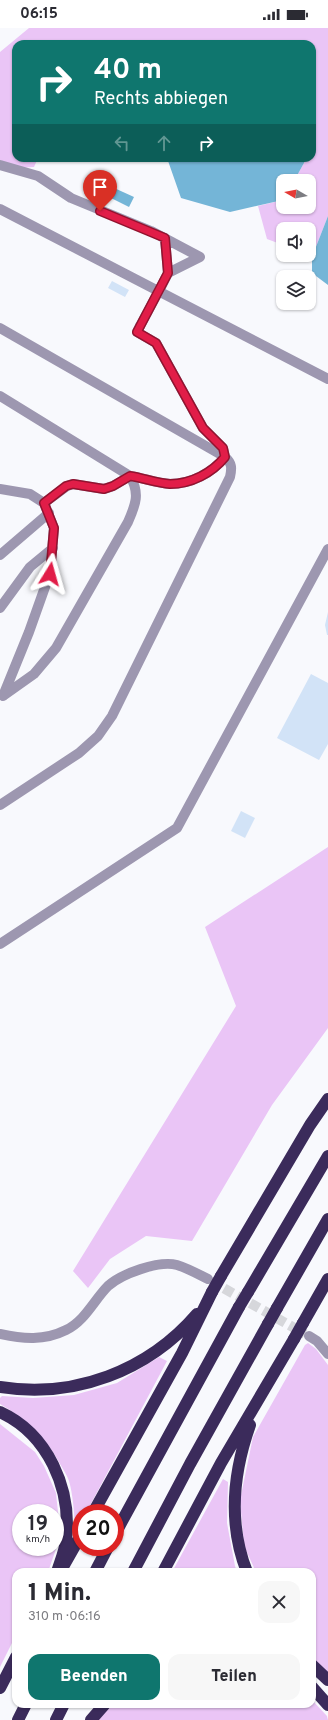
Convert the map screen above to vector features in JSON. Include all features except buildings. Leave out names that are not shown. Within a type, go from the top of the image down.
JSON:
[{"type":"highway","points":[[98,1504],[182,1353],[205,1304],[310,1125],[328,1099]]},
{"type":"highway","points":[[124,1518],[239,1307],[328,1156]]},
{"type":"highway","points":[[135,1568],[190,1464],[328,1219]]},
{"type":"highway","points":[[165,1568],[221,1463],[259,1401],[328,1279]]},
{"type":"highway","points":[[0,1387],[36,1391],[65,1388],[114,1375],[133,1366],[161,1346],[189,1323],[205,1304]]},
{"type":"highway","points":[[246,1568],[239,1550],[237,1534],[235,1514],[236,1482],[243,1447],[259,1401]]},
{"type":"highway","points":[[0,1412],[11,1417],[40,1443],[61,1482],[65,1502],[66,1540],[58,1568]]},
{"type":"highway","points":[[62,1568],[72,1551]]},
{"type":"highway","points":[[97,1568],[103,1556]]},
{"type":"highway","points":[[0,1688],[12,1665]]},
{"type":"highway","points":[[316,1669],[328,1680]]},
{"type":"highway","points":[[316,1692],[328,1705]]},
{"type":"highway","points":[[18,1720],[24,1708]]},
{"type":"highway","points":[[56,1720],[62,1708]]},
{"type":"highway","points":[[90,1720],[94,1708]]},
{"type":"highway","points":[[90,1720],[100,1708]]},
{"type":"street","points":[[0,165],[38,176],[71,198],[165,238],[200,257],[168,273]]},
{"type":"street","points":[[0,209],[328,379]]},
{"type":"street","points":[[165,238],[168,273],[137,332],[156,343],[203,428],[223,448],[225,457]]},
{"type":"street","points":[[0,328],[225,457],[230,462],[232,468],[230,477],[112,716],[98,736],[79,753],[0,805]]},
{"type":"street","points":[[0,396],[130,476],[170,484],[186,482],[208,473],[218,466],[225,457]]},
{"type":"street","points":[[44,503],[66,486],[73,484],[104,489],[113,486],[130,476]]},
{"type":"street","points":[[1,698],[34,674],[56,648],[133,510],[136,498],[136,486],[130,476]]},
{"type":"street","points":[[0,489],[30,494],[44,503],[54,528],[50,574],[29,632],[1,698]]},
{"type":"street","points":[[0,555],[49,513]]},
{"type":"street","points":[[0,608],[30,567],[53,548]]},
{"type":"street","points":[[0,944],[178,828],[328,549]]},
{"type":"street","points":[[0,1334],[23,1339],[46,1338],[67,1330],[84,1316],[109,1286],[128,1273],[151,1266],[176,1265],[208,1279]]},
{"type":"street","points":[[308,1336],[317,1341],[328,1354]]},
{"type":"shaded area","points":[[29,28],[328,28],[328,216],[316,247],[316,222],[276,222],[276,242],[267,239],[258,206],[276,202],[276,214],[316,214],[316,174],[298,174],[304,162],[316,162],[316,40],[14,40]]},
{"type":"shaded area","points":[[12,42],[12,162],[36,162],[34,167],[18,168],[0,160],[0,52]]},
{"type":"shaded area","points":[[328,847],[328,1028],[272,1105],[192,1241],[146,1236],[110,1259],[88,1288],[73,1271],[236,1006],[205,927]]},
{"type":"shaded area","points":[[308,1343],[316,1349],[328,1365],[328,1673],[316,1661],[316,1568],[254,1568],[244,1546],[240,1500],[253,1437],[305,1345]]},
{"type":"shaded area","points":[[159,1357],[167,1361],[91,1504],[73,1504],[69,1481],[64,1470],[48,1446],[27,1423],[0,1404],[0,1398],[2,1396],[33,1398],[74,1395],[117,1383]]},
{"type":"shaded area","points":[[0,1424],[35,1452],[44,1466],[56,1493],[57,1504],[12,1504],[12,1556],[54,1556],[49,1568],[12,1568],[12,1643],[0,1667]]},
{"type":"shaded area","points":[[223,1479],[228,1482],[227,1523],[236,1568],[174,1568]]},
{"type":"shaded area","points":[[316,1704],[327,1716],[328,1720],[99,1720],[100,1716],[110,1708],[316,1708]]},
{"type":"water","points":[[168,162],[304,162],[298,174],[276,174],[276,202],[230,212],[181,198]]},
{"type":"water","points":[[101,182],[134,197],[129,207],[97,191]]},
{"type":"water","points":[[328,216],[328,285],[316,276],[316,270],[312,270],[312,262],[316,262],[316,247]]},
{"type":"tunnel","points":[[211,1281],[305,1334]]},
{"type":"route","points":[[50,574],[54,528],[44,503],[60,489],[73,484],[104,489],[113,486],[130,476],[170,484],[186,482],[208,473],[218,466],[225,457],[223,448],[203,428],[156,343],[137,332],[168,273],[165,238],[100,211]]}]
